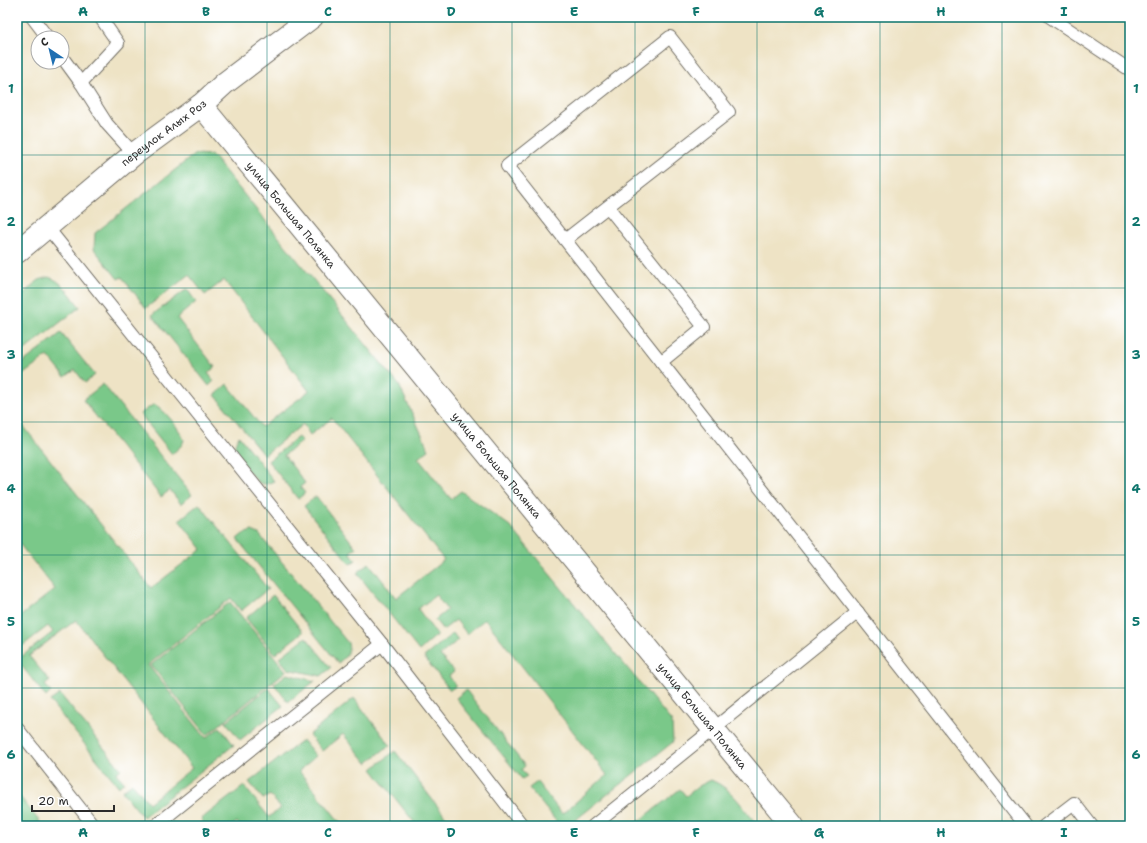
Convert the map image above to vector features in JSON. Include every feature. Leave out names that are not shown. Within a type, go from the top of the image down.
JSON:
[{"type":"street","name":"переулок Алых Роз","points":[[17,252],[134,154],[201,105],[226,83],[312,17]]},
{"type":"street","name":"улица Большая Полянка","points":[[201,105],[793,826]]},
{"type":"lane","points":[[32,17],[42,30]]},
{"type":"lane","points":[[81,83],[118,43],[100,17]]},
{"type":"lane","points":[[1050,17],[1130,70]]},
{"type":"lane","points":[[565,240],[729,112],[670,37],[506,166],[1026,826]]},
{"type":"lane","points":[[70,68],[107,124],[134,154]]},
{"type":"lane","points":[[608,207],[704,327],[661,362]]},
{"type":"lane","points":[[46,227],[382,644],[524,826]]},
{"type":"lane","points":[[593,826],[858,612]]},
{"type":"lane","points":[[155,826],[382,644]]},
{"type":"lane","points":[[17,728],[94,826]]},
{"type":"lane","points":[[1044,826],[1074,803],[1092,826]]},
{"type":"green space","points":[[195,154],[212,155],[399,385],[429,450],[418,458],[451,499],[461,491],[510,526],[672,722],[673,742],[568,826],[560,826],[529,788],[537,782],[562,814],[607,775],[485,619],[467,634],[456,620],[443,630],[435,620],[447,610],[436,595],[418,609],[437,635],[419,651],[357,573],[369,563],[396,598],[444,560],[332,418],[310,435],[303,424],[264,455],[215,395],[227,384],[262,427],[309,391],[224,280],[205,295],[189,275],[146,308],[122,277],[118,279],[94,249],[95,233]]},
{"type":"green space","points":[[48,277],[58,281],[70,293],[80,307],[17,356],[17,299],[39,280]]},
{"type":"green space","points":[[187,289],[196,302],[177,318],[215,367],[208,373],[214,381],[209,386],[152,315]]},
{"type":"green space","points":[[61,333],[95,375],[85,383],[75,370],[65,377],[48,356],[17,379],[17,367]]},
{"type":"green space","points":[[103,384],[192,495],[181,504],[170,490],[161,497],[83,400]]},
{"type":"green space","points":[[154,404],[171,420],[179,430],[184,440],[182,445],[172,454],[140,414]]},
{"type":"green space","points":[[17,418],[151,588],[202,549],[179,520],[199,504],[268,589],[241,611],[231,598],[148,665],[206,738],[220,727],[234,745],[143,817],[122,791],[132,783],[149,803],[192,768],[76,620],[29,656],[50,681],[45,685],[51,692],[46,697],[17,660],[53,632],[48,626],[17,650],[17,619],[55,589],[17,541]]},
{"type":"green space","points":[[239,436],[274,481],[266,484],[259,483],[243,466],[236,454],[235,448]]},
{"type":"green space","points":[[298,437],[302,441],[284,455],[305,483],[300,487],[305,493],[298,499],[268,461]]},
{"type":"green space","points":[[316,496],[356,548],[350,552],[356,560],[350,564],[304,506]]},
{"type":"green space","points":[[252,531],[259,534],[348,643],[348,652],[338,663],[237,539],[243,534]]},
{"type":"green space","points":[[273,595],[303,632],[275,654],[246,618]]},
{"type":"green space","points":[[230,602],[286,671],[207,735],[151,665]]},
{"type":"green space","points":[[453,633],[458,640],[440,655],[454,672],[449,676],[456,686],[450,690],[424,657]]},
{"type":"green space","points":[[306,637],[331,668],[321,676],[288,669],[279,658]]},
{"type":"green space","points":[[287,674],[315,681],[288,702],[274,684]]},
{"type":"green space","points":[[268,688],[283,706],[240,740],[226,722]]},
{"type":"green space","points":[[466,690],[525,766],[521,770],[527,776],[522,779],[456,698]]},
{"type":"green space","points":[[60,694],[121,769],[116,773],[124,782],[119,787],[50,701]]},
{"type":"green space","points":[[354,698],[390,745],[367,763],[343,734],[322,751],[309,735]]},
{"type":"green space","points":[[303,740],[316,756],[299,771],[343,826],[240,826],[237,822],[232,826],[206,826],[201,819],[244,786],[269,817],[281,808],[270,795],[263,799],[249,782]]},
{"type":"green space","points":[[395,751],[452,825],[451,826],[417,826],[372,769]]},
{"type":"green space","points":[[711,780],[725,788],[743,806],[758,826],[633,826],[680,789],[686,796],[699,786]]},
{"type":"green space","points":[[17,793],[40,822],[35,826],[17,826]]}]
